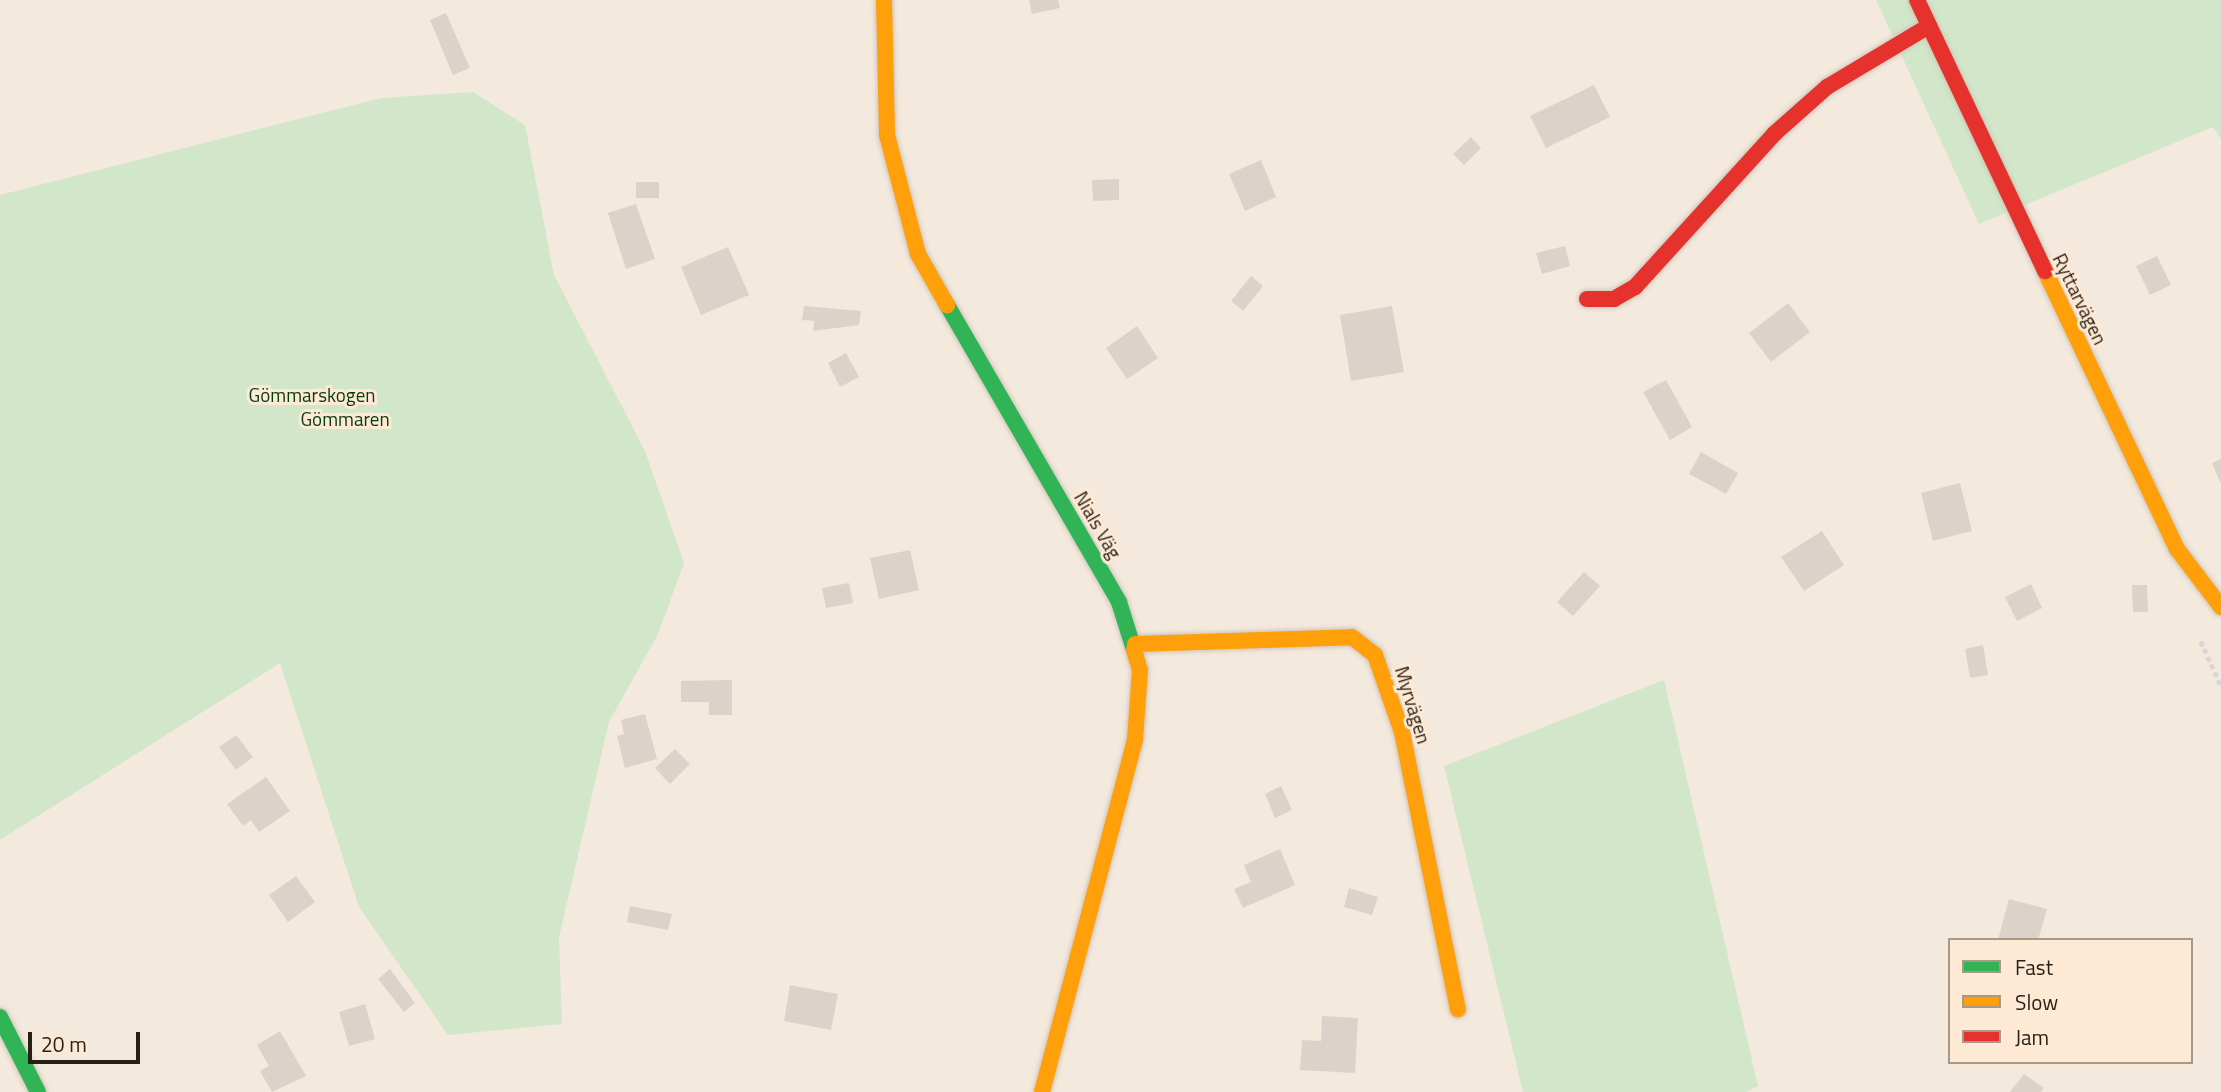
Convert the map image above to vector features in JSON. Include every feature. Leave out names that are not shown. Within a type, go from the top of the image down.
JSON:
[{"type":"street","name":"Nials Väg","points":[[884,0],[887,135],[918,254],[1119,601],[1135,644],[1135,740],[1042,1092]]},
{"type":"street","name":"Ryttarvägen","points":[[1917,0],[2177,549],[2221,607]]},
{"type":"street","points":[[1587,299],[1614,299],[1635,287],[1774,134],[1828,87],[1928,26]]},
{"type":"street","name":"Myrvägen","points":[[1135,644],[1352,637],[1375,655],[1402,732],[1458,1009]]},
{"type":"street","points":[[0,1017],[38,1092]]},
{"type":"green space","points":[[1876,0],[2221,0],[2221,139],[2213,127],[1979,224]]},
{"type":"green space","name":"Gömmarskogen","points":[[473,92],[525,125],[554,275],[645,451],[684,563],[658,634],[609,722],[559,937],[562,1024],[448,1035],[359,907],[280,663],[0,840],[0,195],[381,98]]},
{"type":"green space","points":[[1664,680],[1758,1086],[1745,1092],[1523,1092],[1444,766]]},
{"type":"building","points":[[1029,0],[1058,0],[1060,8],[1032,14]]},
{"type":"building","points":[[446,13],[470,68],[453,75],[430,20]]},
{"type":"building","points":[[1594,85],[1610,117],[1546,148],[1530,116]]},
{"type":"building","points":[[1471,137],[1481,148],[1464,165],[1453,154]]},
{"type":"building","points":[[1261,160],[1276,197],[1245,211],[1229,174]]},
{"type":"building","points":[[1119,179],[1119,200],[1093,201],[1092,180]]},
{"type":"building","points":[[636,182],[659,182],[659,198],[636,198]]},
{"type":"building","points":[[636,204],[655,259],[626,269],[608,213]]},
{"type":"building","points":[[1565,246],[1570,266],[1542,274],[1536,253]]},
{"type":"building","points":[[728,247],[749,295],[701,315],[681,267]]},
{"type":"building","points":[[2157,256],[2171,285],[2150,295],[2136,266]]},
{"type":"building","points":[[1251,276],[1263,286],[1243,311],[1231,301]]},
{"type":"building","points":[[1788,303],[1810,332],[1771,362],[1749,333]]},
{"type":"building","points":[[804,306],[861,311],[859,325],[813,331],[814,321],[802,320]]},
{"type":"building","points":[[1392,306],[1404,372],[1351,381],[1340,315]]},
{"type":"building","points":[[1137,326],[1158,358],[1127,379],[1106,348]]},
{"type":"building","points":[[846,353],[859,377],[840,387],[828,363]]},
{"type":"building","points":[[1666,380],[1692,427],[1670,440],[1643,392]]},
{"type":"building","points":[[1701,452],[1738,473],[1726,494],[1689,474]]},
{"type":"building","points":[[2221,459],[2221,484],[2212,463]]},
{"type":"building","points":[[1960,483],[1972,531],[1933,541],[1921,493]]},
{"type":"building","points":[[1822,531],[1844,565],[1804,591],[1781,557]]},
{"type":"building","points":[[910,550],[919,590],[879,599],[870,558]]},
{"type":"building","points":[[1584,572],[1600,586],[1573,616],[1557,602]]},
{"type":"building","points":[[849,583],[853,603],[826,608],[822,588]]},
{"type":"building","points":[[2031,584],[2042,608],[2017,621],[2005,597]]},
{"type":"building","points":[[2132,585],[2147,585],[2148,612],[2133,612]]},
{"type":"building","points":[[1983,645],[1988,675],[1970,678],[1965,649]]},
{"type":"building","points":[[732,680],[732,715],[709,715],[709,702],[681,702],[681,681]]},
{"type":"building","points":[[645,714],[657,759],[625,768],[617,736],[624,734],[621,720]]},
{"type":"building","points":[[236,735],[253,757],[236,770],[219,747]]},
{"type":"building","points":[[675,749],[690,764],[670,784],[655,768]]},
{"type":"building","points":[[266,777],[290,811],[259,832],[251,820],[243,826],[227,804]]},
{"type":"building","points":[[1281,786],[1292,810],[1275,818],[1265,794]]},
{"type":"building","points":[[1280,849],[1295,885],[1243,908],[1234,889],[1251,882],[1244,865]]},
{"type":"building","points":[[296,876],[315,902],[288,922],[269,895]]},
{"type":"building","points":[[1349,888],[1378,897],[1372,915],[1344,907]]},
{"type":"building","points":[[2009,899],[2047,909],[2039,938],[1999,938]]},
{"type":"building","points":[[630,906],[672,914],[668,930],[627,922]]},
{"type":"building","points":[[390,969],[415,1003],[404,1012],[378,979]]},
{"type":"building","points":[[790,985],[838,994],[831,1030],[784,1021]]},
{"type":"building","points":[[365,1004],[375,1039],[349,1046],[339,1012]]},
{"type":"building","points":[[1322,1016],[1358,1018],[1355,1073],[1300,1070],[1302,1040],[1321,1041]]},
{"type":"building","points":[[280,1031],[306,1076],[272,1092],[260,1071],[269,1066],[257,1045]]},
{"type":"building","points":[[2024,1074],[2044,1088],[2041,1092],[2010,1092]]},
{"type":"traffic: fast","points":[[947,305],[1119,602],[1134,650]]},
{"type":"traffic: fast","points":[[0,1017],[38,1092]]},
{"type":"traffic: slow","points":[[884,0],[887,135],[918,254],[947,305]]},
{"type":"traffic: slow","points":[[2045,271],[2177,549],[2221,607]]},
{"type":"traffic: slow","points":[[1135,644],[1352,637],[1375,655],[1402,732],[1458,1009]]},
{"type":"traffic: slow","points":[[1042,1092],[1135,740],[1140,670],[1134,650]]},
{"type":"traffic: jam","points":[[1917,0],[2045,271]]},
{"type":"traffic: jam","points":[[1587,299],[1614,299],[1635,287],[1774,134],[1827,87],[1929,26]]},
{"type":"park label","name":"Gömmaren","points":[[345,419]]}]
